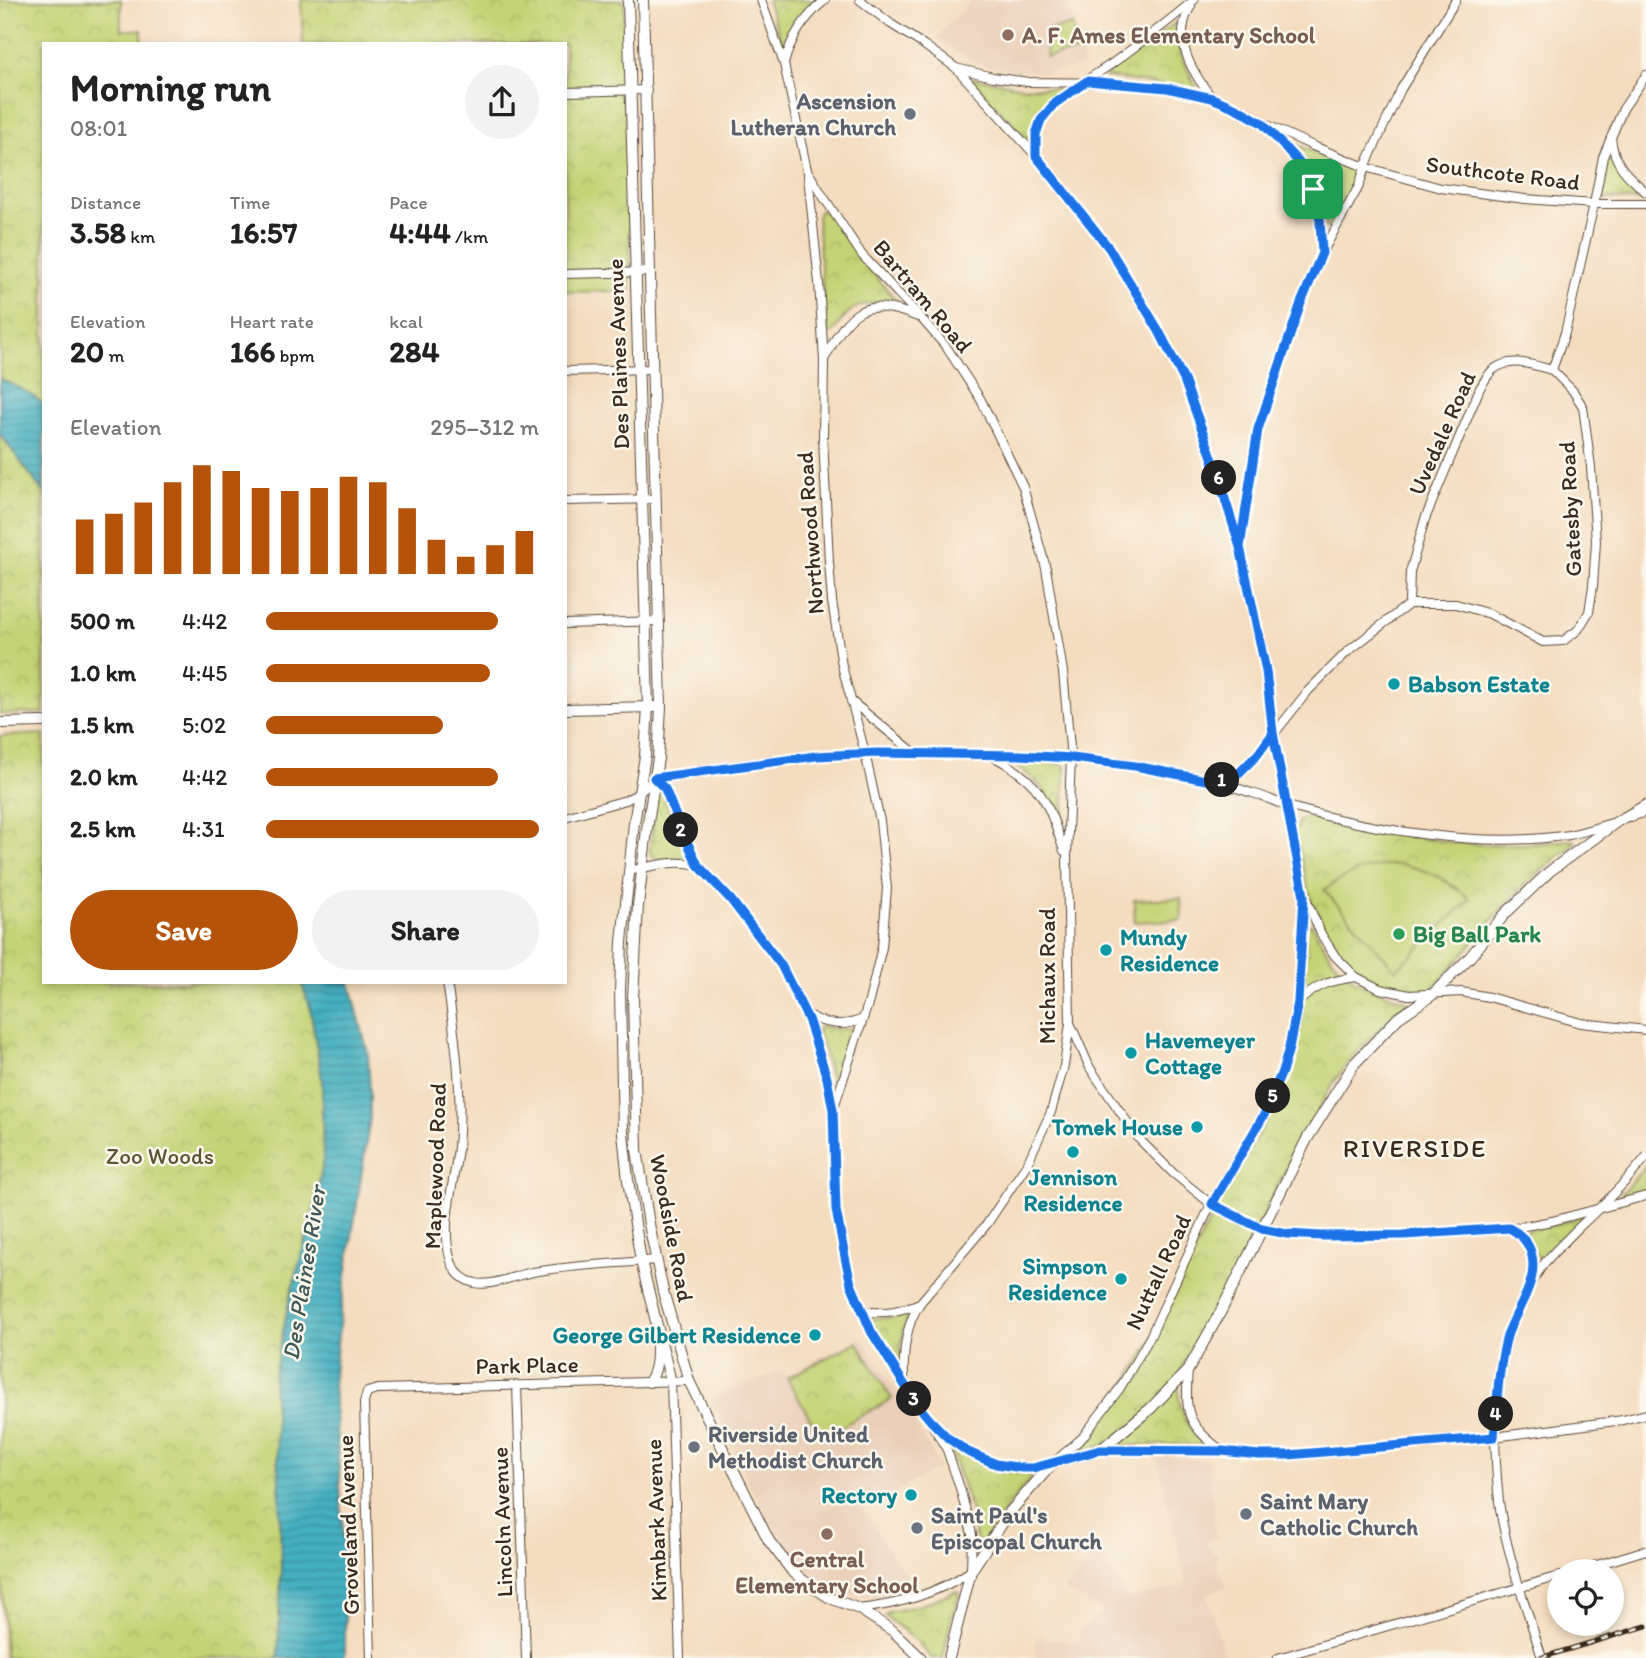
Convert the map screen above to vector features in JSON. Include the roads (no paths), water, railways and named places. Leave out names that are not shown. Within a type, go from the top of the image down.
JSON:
[{"type":"street","name":"Des Plaines Avenue","points":[[628,0],[648,707]]},
{"type":"street","name":"Des Plaines Avenue","points":[[643,0],[661,707]]},
{"type":"street","name":"Bartram Road","points":[[761,0],[784,64],[807,170],[862,255],[947,348],[981,400],[1023,487],[1055,610],[1072,758]]},
{"type":"street","points":[[784,64],[794,35],[804,20],[825,0]]},
{"type":"street","points":[[860,0],[956,68],[1036,156],[1109,248],[1159,331],[1184,380],[1240,547],[1266,671],[1273,733],[1287,806]]},
{"type":"street","points":[[1036,156],[1036,134],[1044,115],[1054,104],[1160,28],[1194,0]]},
{"type":"street","points":[[1194,0],[1186,16],[1185,50],[1196,77],[1212,98]]},
{"type":"street","points":[[1240,547],[1258,429],[1301,303],[1322,253],[1359,186],[1401,89],[1456,0]]},
{"type":"street","name":"Southcote Road","points":[[956,68],[1028,82],[1087,81],[1167,88],[1212,98],[1262,123],[1365,167],[1441,188],[1525,199],[1594,204],[1646,204]]},
{"type":"street","points":[[1552,370],[1564,333],[1603,157],[1623,109],[1646,75]]},
{"type":"street","points":[[567,92],[647,90]]},
{"type":"street","points":[[1262,123],[1305,169],[1320,220],[1322,253]]},
{"type":"street","points":[[1611,137],[1617,161],[1646,192]]},
{"type":"street","name":"Northwood Road","points":[[807,170],[824,361],[823,424],[832,601],[842,666],[880,821],[887,888],[882,947],[869,1001],[833,1110]]},
{"type":"street","points":[[567,274],[650,272]]},
{"type":"street","name":"Northwood Road","points":[[824,361],[845,323],[860,311],[887,307],[921,318]]},
{"type":"street","name":"Uvedale Road","points":[[1409,604],[1410,572],[1425,519],[1480,388],[1492,371],[1505,363],[1520,362],[1552,370]]},
{"type":"street","points":[[567,371],[652,369]]},
{"type":"street","name":"Gatesby Road","points":[[1409,604],[1456,604],[1490,614],[1543,642],[1563,641],[1578,630],[1589,612],[1593,586],[1596,542],[1591,467],[1583,407],[1573,391],[1552,370]]},
{"type":"street","points":[[567,501],[656,499]]},
{"type":"street","points":[[1216,782],[1239,773],[1258,754],[1308,691],[1347,652],[1409,604]]},
{"type":"street","points":[[567,624],[659,621]]},
{"type":"street","points":[[851,701],[916,754]]},
{"type":"street","name":"Woodside Road","points":[[648,707],[645,756],[622,933],[620,991],[623,1133],[641,1261],[671,1382]]},
{"type":"street","points":[[567,709],[661,707]]},
{"type":"street","name":"Woodside Road","points":[[661,707],[658,758],[638,905],[634,965],[634,1063],[637,1150],[641,1179],[655,1260],[683,1364],[769,1541],[792,1571],[830,1598],[859,1609],[893,1631],[922,1658]]},
{"type":"street","points":[[0,723],[42,722]]},
{"type":"street","points":[[567,816],[626,800],[639,793],[654,778],[816,756],[865,753],[1072,758],[1135,766],[1216,782],[1287,806],[1380,826],[1476,839],[1537,838],[1572,834],[1646,812]]},
{"type":"street","name":"Michaux Road","points":[[990,755],[1019,773],[1040,792],[1048,806],[1066,857]]},
{"type":"street","name":"Michaux Road","points":[[904,1382],[903,1363],[914,1313],[987,1224],[1027,1164],[1051,1112],[1064,1066],[1070,1023],[1066,857],[1072,758]]},
{"type":"street","points":[[654,778],[665,789],[698,865],[731,900],[781,965],[807,1014],[827,1078],[833,1110],[836,1210],[851,1284],[871,1331],[947,1450],[972,1534],[971,1571],[949,1658]]},
{"type":"street","points":[[1100,1450],[1150,1409],[1188,1370],[1220,1313],[1307,1139],[1354,1064],[1398,1018],[1432,995],[1470,957],[1504,915],[1550,870],[1618,821],[1646,805]]},
{"type":"street","name":"Nuttall Road","points":[[1287,806],[1304,896],[1321,934],[1335,956],[1356,977],[1392,992],[1409,995],[1461,992],[1489,997],[1581,1023],[1646,1030]]},
{"type":"street","points":[[629,871],[676,862],[698,865]]},
{"type":"street","name":"Nuttall Road","points":[[1053,1463],[1082,1438],[1120,1388],[1150,1338],[1212,1204],[1274,1094],[1289,1048],[1298,1002],[1304,896]]},
{"type":"street","points":[[1298,1002],[1312,990],[1331,981],[1356,977]]},
{"type":"street","name":"Maplewood Road","points":[[447,984],[455,1038],[458,1092],[457,1149],[448,1199],[447,1237],[453,1267],[458,1275],[473,1283],[482,1284],[533,1272],[655,1260]]},
{"type":"street","points":[[807,1014],[818,1021],[832,1024],[863,1019]]},
{"type":"street","points":[[1070,1023],[1090,1068],[1139,1139],[1173,1173],[1212,1204],[1262,1229],[1321,1236],[1404,1235],[1509,1228],[1532,1226],[1646,1196]]},
{"type":"street","points":[[1542,1658],[1500,1508],[1494,1437],[1503,1354],[1515,1315],[1533,1280],[1553,1252],[1629,1179],[1646,1157]]},
{"type":"street","points":[[1509,1228],[1520,1234],[1532,1253],[1533,1280]]},
{"type":"street","points":[[861,1311],[888,1313],[920,1303]]},
{"type":"street","points":[[649,1382],[657,1363],[657,1326]]},
{"type":"street","points":[[1188,1370],[1186,1398],[1191,1420],[1203,1436],[1222,1451]]},
{"type":"street","name":"Park Place","points":[[367,1392],[374,1389],[689,1381]]},
{"type":"street","name":"Kimbark Avenue","points":[[671,1382],[680,1658]]},
{"type":"street","name":"Lincoln Avenue","points":[[517,1385],[526,1658]]},
{"type":"street","name":"Groveland Avenue","points":[[367,1392],[364,1403],[371,1658]]},
{"type":"street","points":[[930,1420],[958,1445],[989,1462],[1022,1468],[1100,1450],[1222,1451],[1289,1455],[1494,1437],[1623,1420],[1646,1414]]},
{"type":"street","points":[[859,1609],[922,1596],[948,1586],[971,1571],[1009,1513],[1053,1463]]},
{"type":"street","points":[[1617,1559],[1646,1550]]},
{"type":"street","points":[[1279,1658],[1547,1580]]},
{"type":"water","points":[[0,379],[29,393],[42,403],[42,490],[0,434]]},
{"type":"water","name":"Des Plaines River","points":[[302,984],[350,984],[368,1054],[370,1091],[370,1118],[340,1315],[333,1384],[345,1560],[345,1658],[278,1658],[280,1496],[273,1381],[289,1301],[323,1163],[322,1079],[310,1007]]},
{"type":"railway","points":[[1540,1658],[1646,1626]]},
{"type":"place","name":"A. F. Ames Elementary School","points":[[1008,35]]},
{"type":"place","name":"Ascension Lutheran Church","points":[[910,114]]},
{"type":"place","name":"Babson Estate","points":[[1394,684]]},
{"type":"place","name":"Big Ball Park","points":[[1399,934]]},
{"type":"place","name":"Mundy Residence","points":[[1106,950]]},
{"type":"place","name":"Havemeyer Cottage","points":[[1131,1053]]},
{"type":"place","name":"Tomek House","points":[[1197,1127]]},
{"type":"place","name":"Jennison Residence","points":[[1073,1152]]},
{"type":"place","name":"Simpson Residence","points":[[1121,1279]]},
{"type":"place","name":"George Gilbert Residence","points":[[815,1335]]},
{"type":"place","name":"Riverside United Methodist Church","points":[[694,1447]]},
{"type":"place","name":"Rectory","points":[[911,1495]]},
{"type":"place","name":"Saint Mary Catholic Church","points":[[1246,1514]]},
{"type":"place","name":"Saint Paul's Episcopal Church","points":[[917,1528]]},
{"type":"place","name":"Central Elementary School","points":[[827,1534]]},
{"type":"district","name":"RIVERSIDE","points":[[1415,1148]]},
{"type":"park label","name":"Zoo Woods","points":[[160,1156]]}]
